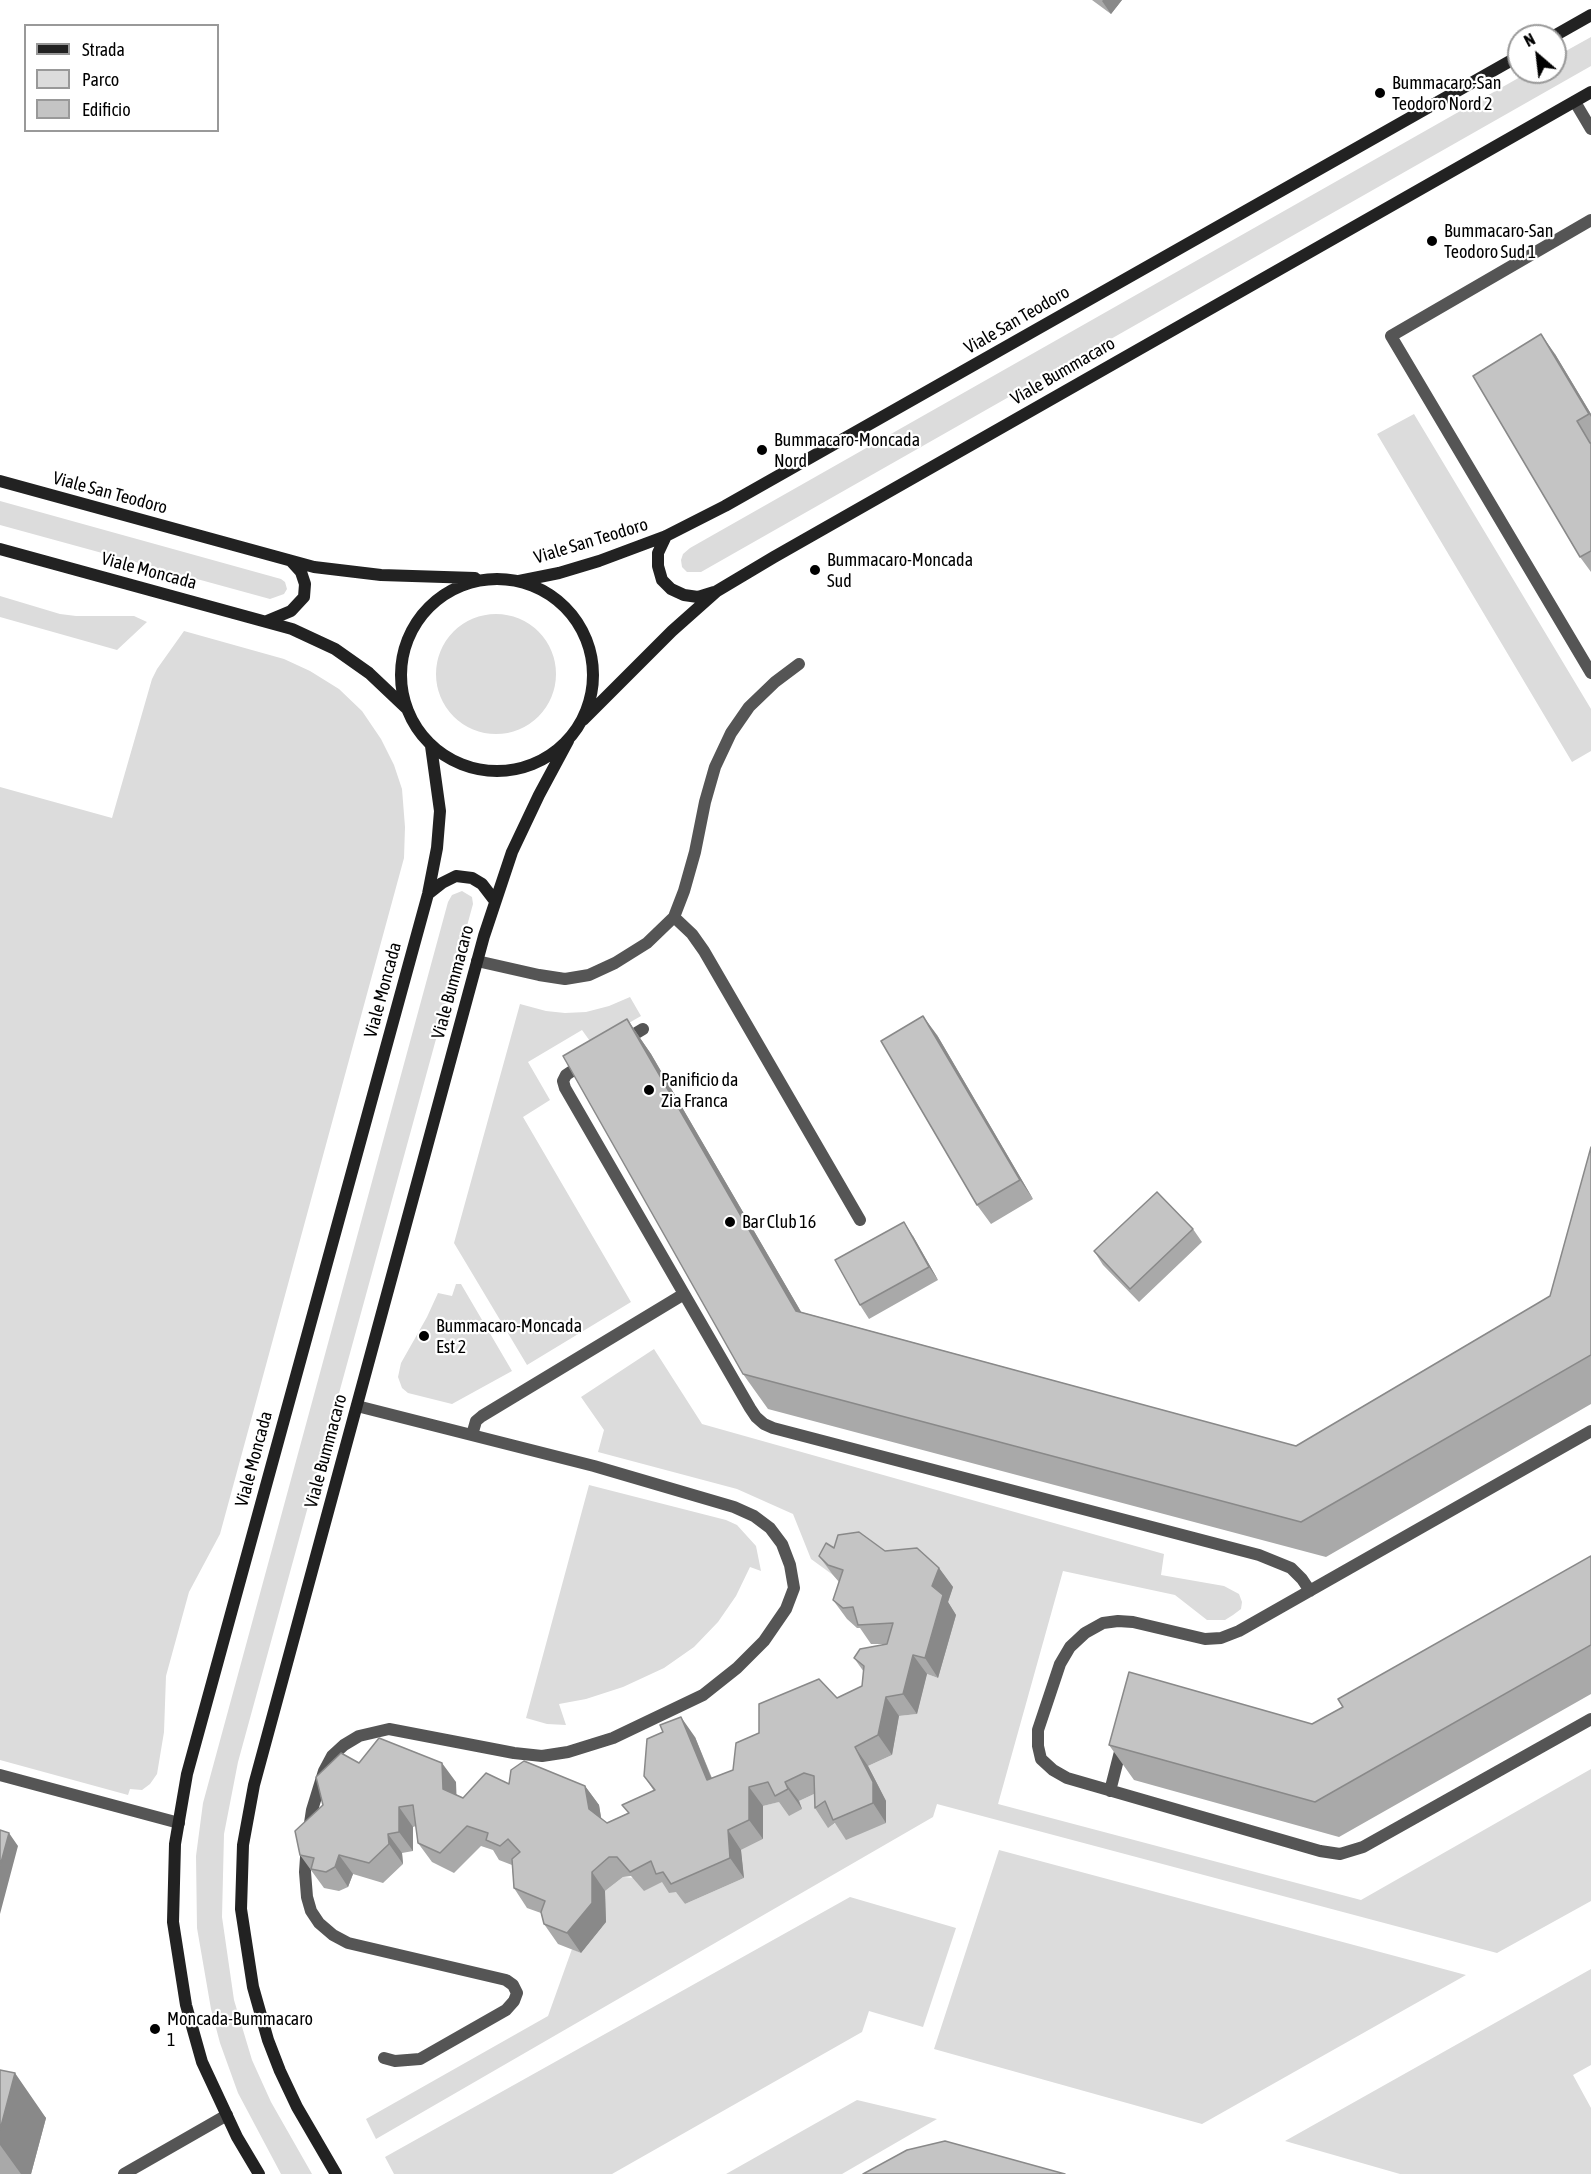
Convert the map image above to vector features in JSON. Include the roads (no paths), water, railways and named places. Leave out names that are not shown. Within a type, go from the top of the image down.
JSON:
[{"type":"main road","points":[[1567,29],[1591,15]]},
{"type":"main road","name":"Viale San Teodoro","points":[[519,581],[559,573],[599,561],[666,536],[725,506],[1507,63]]},
{"type":"main road","name":"Viale Bummacaro","points":[[583,720],[657,646],[717,591],[794,545],[1591,93]]},
{"type":"main road","name":"Viale San Teodoro","points":[[0,481],[314,567],[381,574],[494,579]]},
{"type":"main road","points":[[666,536],[658,553],[658,566],[662,580],[670,589],[684,595],[698,597],[717,591]]},
{"type":"main road","name":"Viale Moncada","points":[[0,549],[267,621],[292,630],[335,649],[369,673],[406,708]]},
{"type":"main road","points":[[267,621],[291,611],[304,597],[301,572],[291,561]]},
{"type":"main road","points":[[494,579],[519,581],[543,590],[563,604],[580,624],[590,647],[594,672],[591,697],[583,720],[568,741],[548,757],[525,768],[501,772],[475,769],[452,760],[431,746],[416,729],[406,708],[401,683],[402,657],[415,625],[425,611],[445,594],[468,583],[494,579]]},
{"type":"main road","name":"Viale Bummacaro","points":[[336,2174],[297,2107],[280,2071],[268,2040],[253,1987],[241,1909],[243,1845],[254,1785],[477,961],[512,852],[568,741]]},
{"type":"main road","name":"Viale Moncada","points":[[259,2174],[202,2062],[186,2005],[173,1922],[175,1844],[190,1762],[428,894],[437,848],[440,811],[431,746]]},
{"type":"main road","points":[[428,894],[456,876],[472,878],[482,884],[495,901]]},
{"type":"lane","points":[[1575,102],[1591,129]]},
{"type":"lane","points":[[1591,220],[1391,336],[1591,673]]},
{"type":"lane","points":[[477,961],[565,979],[589,975],[615,963],[646,944],[674,917],[695,852],[712,776],[731,733],[748,707],[799,664]]},
{"type":"lane","points":[[674,917],[692,934],[704,951],[860,1220]]},
{"type":"lane","points":[[612,1047],[643,1029]]},
{"type":"lane","points":[[592,1058],[566,1075],[563,1081],[565,1088],[756,1417],[772,1428],[1259,1555],[1291,1568],[1310,1591]]},
{"type":"lane","points":[[472,1436],[476,1421],[482,1416],[684,1294]]},
{"type":"lane","points":[[357,1406],[594,1466],[734,1507],[754,1516],[770,1528],[782,1544],[790,1565],[794,1588],[786,1609],[764,1641],[737,1668],[703,1695],[614,1738],[568,1752],[542,1756],[514,1753],[389,1729],[359,1736],[332,1756],[324,1771],[312,1810],[307,1844],[305,1872],[307,1897],[311,1911],[319,1923],[333,1935],[348,1943],[506,1980],[513,1985],[517,1993],[514,2001],[506,2010],[420,2059],[395,2061],[384,2058]]},
{"type":"lane","points":[[1591,1431],[1239,1631],[1221,1638],[1205,1640],[1133,1622],[1118,1621],[1103,1623],[1085,1633],[1070,1647],[1060,1664],[1038,1730],[1038,1746],[1041,1759],[1053,1770],[1067,1778],[1320,1851],[1340,1854],[1364,1847],[1591,1719]]},
{"type":"lane","points":[[1110,1791],[1125,1735]]},
{"type":"lane","points":[[0,1775],[179,1823]]},
{"type":"lane","points":[[124,2174],[227,2115]]},
{"type":"place","name":"Bummacaro-San Teodoro Nord 2","points":[[1380,93]]},
{"type":"place","name":"Bummacaro-San Teodoro Sud 1","points":[[1432,241]]},
{"type":"place","name":"Bummacaro-Moncada Nord","points":[[762,450]]},
{"type":"place","name":"Bummacaro-Moncada Sud","points":[[815,570]]},
{"type":"place","name":"Panificio da Zia Franca","points":[[649,1090]]},
{"type":"place","name":"Bar Club 16","points":[[730,1222]]},
{"type":"place","name":"Bummacaro-Moncada Est 2","points":[[424,1336]]},
{"type":"place","name":"Moncada-Bummacaro 1","points":[[155,2029]]}]
